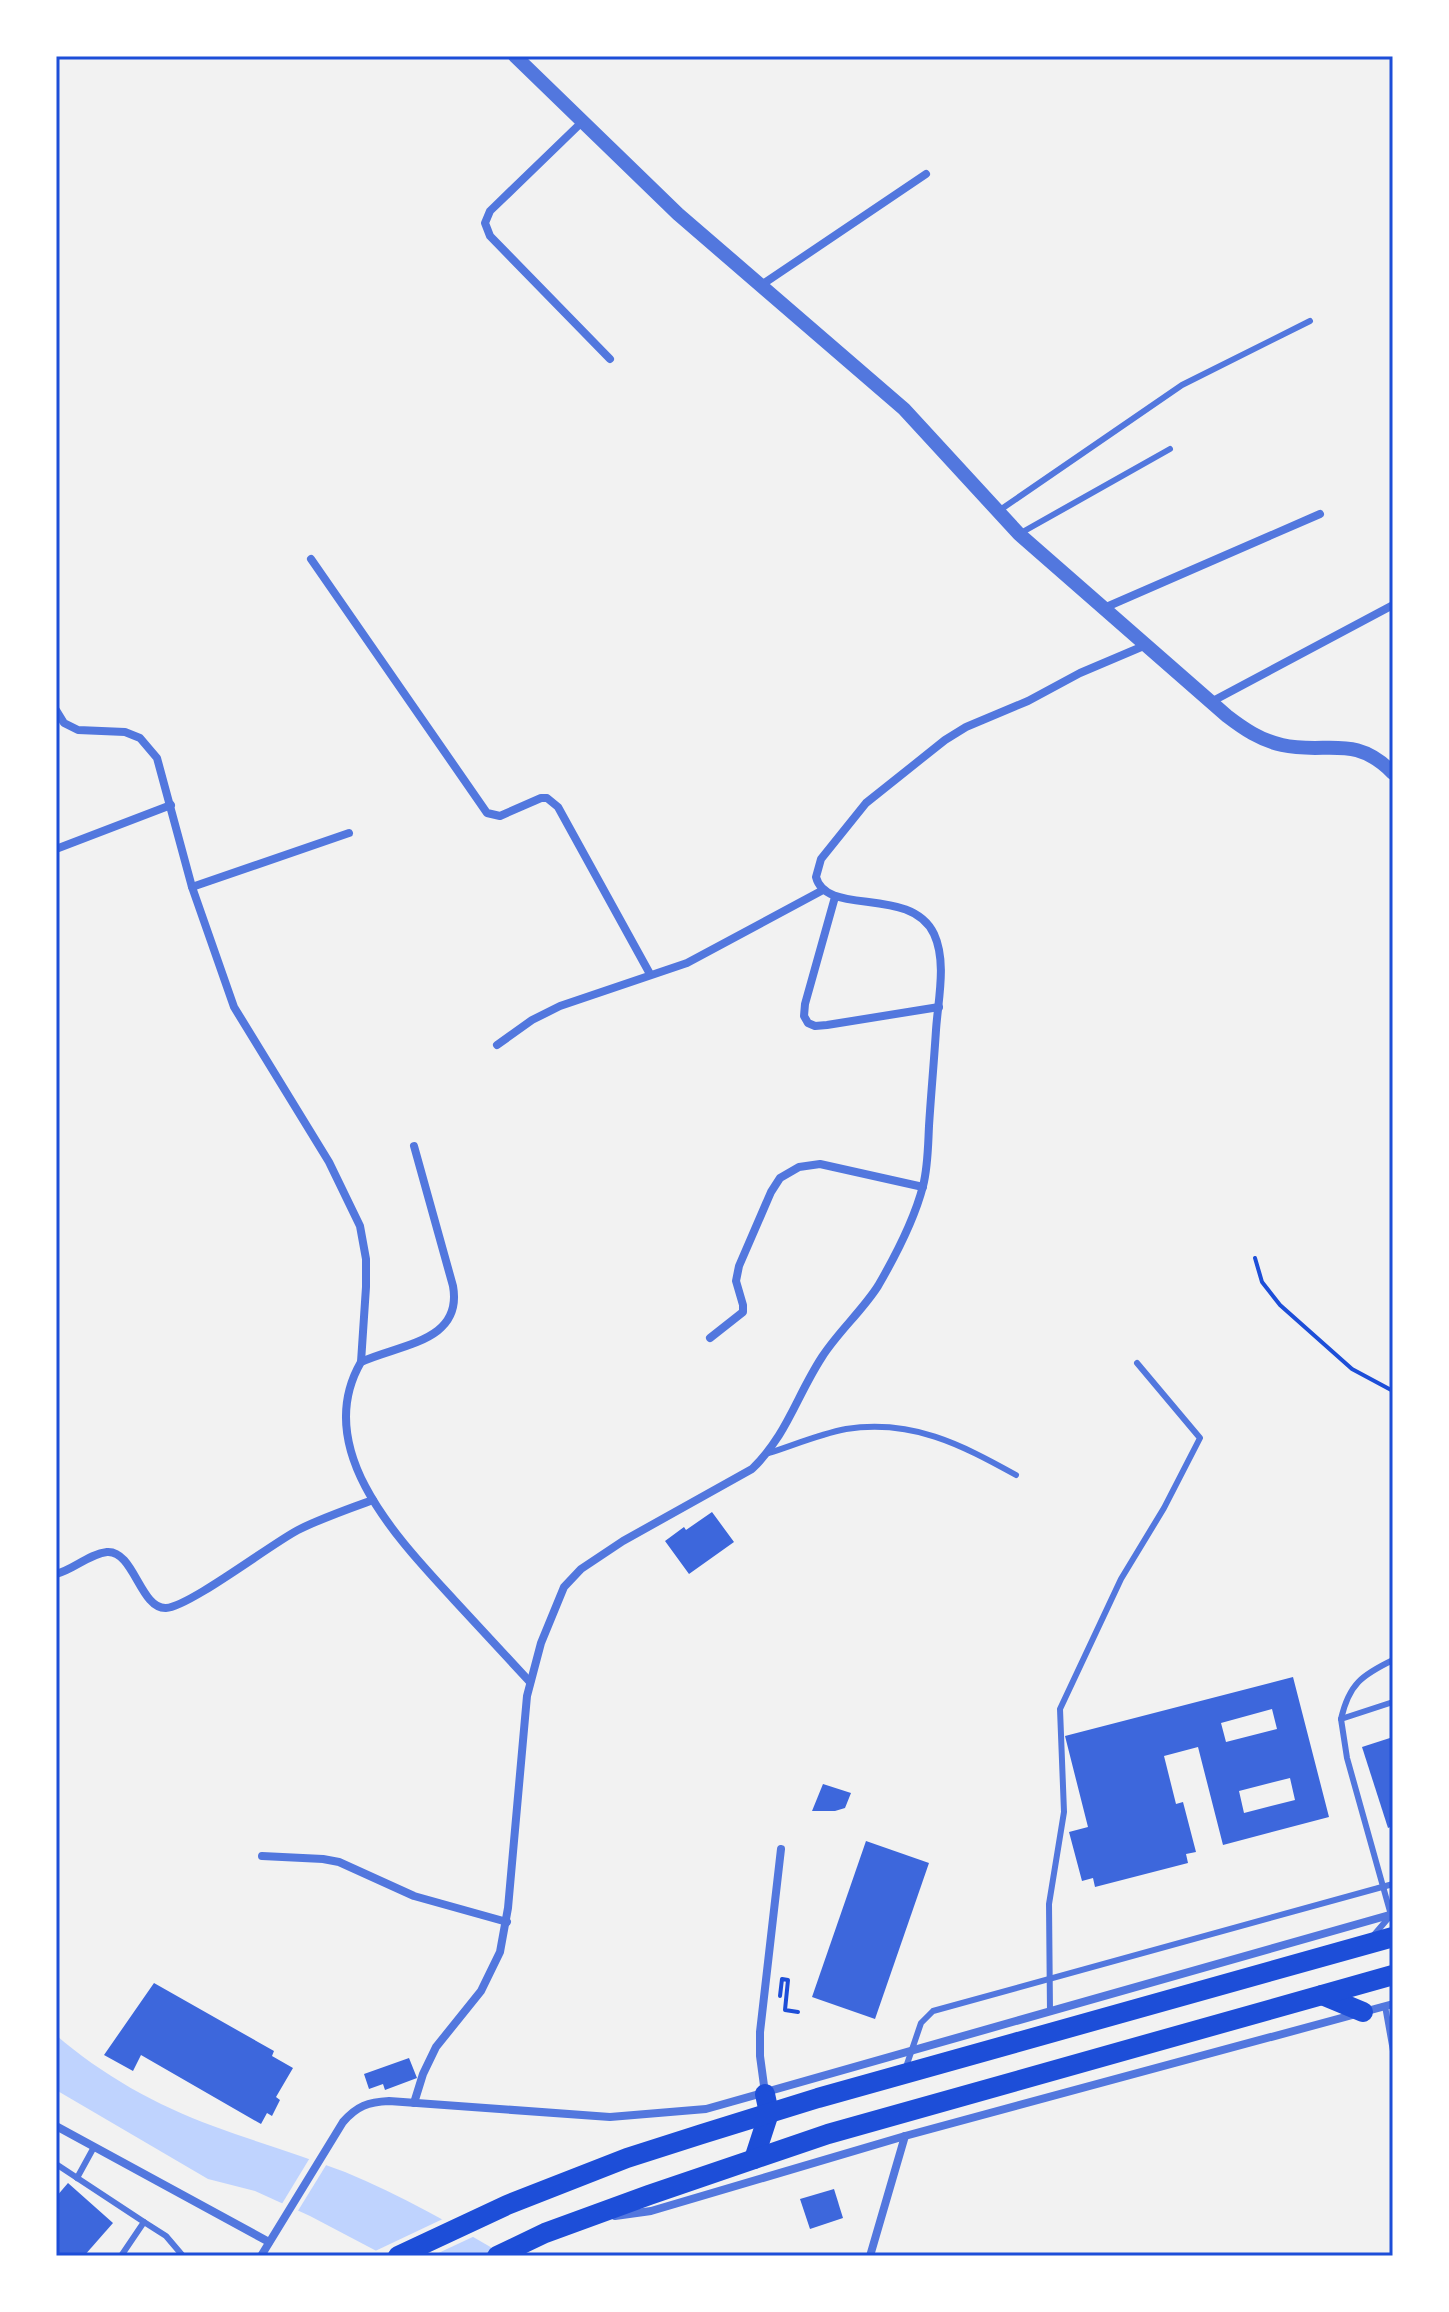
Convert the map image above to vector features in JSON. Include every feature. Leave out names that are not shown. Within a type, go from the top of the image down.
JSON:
[{"type":"main road","points":[[398,2256],[507,2205],[767,2104],[903,2074],[1393,1937]]},
{"type":"main road","points":[[497,2256],[545,2233],[828,2134],[1393,1975]]},
{"type":"main road","points":[[1322,1995],[1363,2012]]},
{"type":"main road","points":[[754,2159],[767,2104]]},
{"type":"street","points":[[515,56],[678,214],[904,409],[1019,534],[1211,702],[1253,736],[1284,746],[1350,748],[1370,755],[1393,773]]},
{"type":"street","points":[[582,122],[490,211],[485,223],[490,236],[610,359]]},
{"type":"street","points":[[760,286],[926,174]]},
{"type":"street","points":[[1104,608],[1320,514]]},
{"type":"street","points":[[311,559],[487,813],[500,816],[541,798],[554,802],[650,974]]},
{"type":"street","points":[[1211,702],[1393,605]]},
{"type":"street","points":[[414,2103],[436,2047],[491,1975],[500,1952],[507,1922],[530,1682],[549,1621],[571,1578],[623,1541],[752,1469],[769,1453],[822,1357],[876,1289],[895,1255],[923,1187],[939,1007],[939,952],[935,936],[929,926],[907,908],[835,897],[823,890],[816,877],[821,859],[866,803],[896,776],[966,727],[1146,645]]},
{"type":"street","points":[[56,710],[64,723],[78,730],[125,732],[140,738],[157,758],[192,887],[234,1007],[329,1162],[360,1226],[366,1259],[366,1287],[361,1362],[350,1388],[346,1419],[349,1448],[373,1500],[399,1540],[530,1682]]},
{"type":"street","points":[[56,849],[171,805]]},
{"type":"street","points":[[192,887],[349,833]]},
{"type":"street","points":[[497,1045],[532,1020],[560,1006],[687,963],[823,890]]},
{"type":"street","points":[[835,897],[805,1004],[804,1016],[808,1023],[827,1025],[939,1007]]},
{"type":"street","points":[[361,1362],[435,1334],[448,1323],[454,1312],[456,1301],[453,1286],[414,1146]]},
{"type":"street","points":[[710,1338],[743,1312],[736,1281],[739,1266],[780,1178],[799,1167],[820,1164],[923,1187]]},
{"type":"street","points":[[56,1574],[101,1554],[113,1553],[123,1560],[151,1601],[162,1608],[169,1608],[189,1600],[298,1530],[373,1500]]},
{"type":"street","points":[[767,2104],[760,2056],[781,1849]]},
{"type":"street","points":[[262,1856],[339,1862],[414,1896],[507,1922]]},
{"type":"street","points":[[261,2256],[343,2122],[361,2105],[374,2102],[414,2103],[610,2117],[767,2104],[912,2051],[1392,1915]]},
{"type":"street","points":[[582,2220],[651,2211],[905,2136],[1389,2005]]},
{"type":"street","points":[[56,2126],[269,2242]]},
{"type":"street","points":[[870,2256],[905,2136]]},
{"type":"lane","points":[[997,512],[1182,385],[1310,321]]},
{"type":"lane","points":[[1019,534],[1170,449]]},
{"type":"lane","points":[[1050,2012],[1049,1904],[1064,1812],[1060,1709],[1121,1579],[1164,1508],[1200,1438],[1137,1363]]},
{"type":"lane","points":[[769,1453],[843,1430],[875,1426],[906,1429],[963,1446],[1016,1475]]},
{"type":"lane","points":[[1365,1944],[1392,1915],[1347,1758],[1341,1719],[1349,1694],[1357,1682],[1393,1660]]},
{"type":"lane","points":[[1341,1719],[1393,1702]]},
{"type":"lane","points":[[903,2074],[921,2023],[929,2013],[1393,1884]]},
{"type":"lane","points":[[1389,2005],[1393,2051]]},
{"type":"lane","points":[[77,2178],[94,2147]]},
{"type":"lane","points":[[56,2164],[166,2236],[183,2256]]},
{"type":"lane","points":[[121,2256],[144,2222]]},
{"type":"path","points":[[1255,1258],[1262,1282],[1280,1305],[1352,1369],[1393,1391]]},
{"type":"path","points":[[764,2009],[778,2010],[782,1979],[788,1980],[785,2010],[798,2012]]},
{"type":"water","points":[[56,2035],[111,2076],[150,2099],[213,2126],[366,2181],[506,2256],[386,2256],[255,2191],[208,2179],[56,2090]]},
{"type":"pier","points":[[311,2156],[328,2162],[296,2214],[280,2207]]},
{"type":"pier","points":[[447,2217],[477,2235],[432,2256],[377,2256],[371,2253]]},
{"type":"building","points":[[712,1512],[734,1542],[689,1574],[665,1541]]},
{"type":"building","points":[[1293,1677],[1329,1817],[1223,1845],[1198,1747],[1164,1756],[1176,1804],[1183,1802],[1196,1852],[1186,1854],[1188,1863],[1095,1887],[1093,1878],[1082,1881],[1069,1832],[1088,1827],[1065,1736]],"holes":[[[1272,1709],[1277,1729],[1226,1742],[1221,1723]],[[1290,1778],[1295,1800],[1244,1813],[1239,1791]]]},
{"type":"building","points":[[1393,1737],[1393,1826],[1388,1828],[1362,1747]]},
{"type":"building","points":[[823,1784],[851,1793],[845,1808],[812,1811]]},
{"type":"building","points":[[866,1841],[929,1863],[875,2019],[812,1997]]},
{"type":"building","points":[[154,1983],[274,2051],[272,2056],[293,2068],[276,2097],[280,2100],[272,2116],[267,2113],[261,2124],[141,2055],[133,2071],[104,2055]]},
{"type":"building","points":[[409,2058],[417,2078],[385,2090],[383,2084],[369,2089],[364,2074]]},
{"type":"building","points":[[68,2183],[113,2223],[84,2256],[56,2256],[56,2197]]},
{"type":"building","points":[[834,2189],[843,2218],[810,2229],[800,2199]]}]
